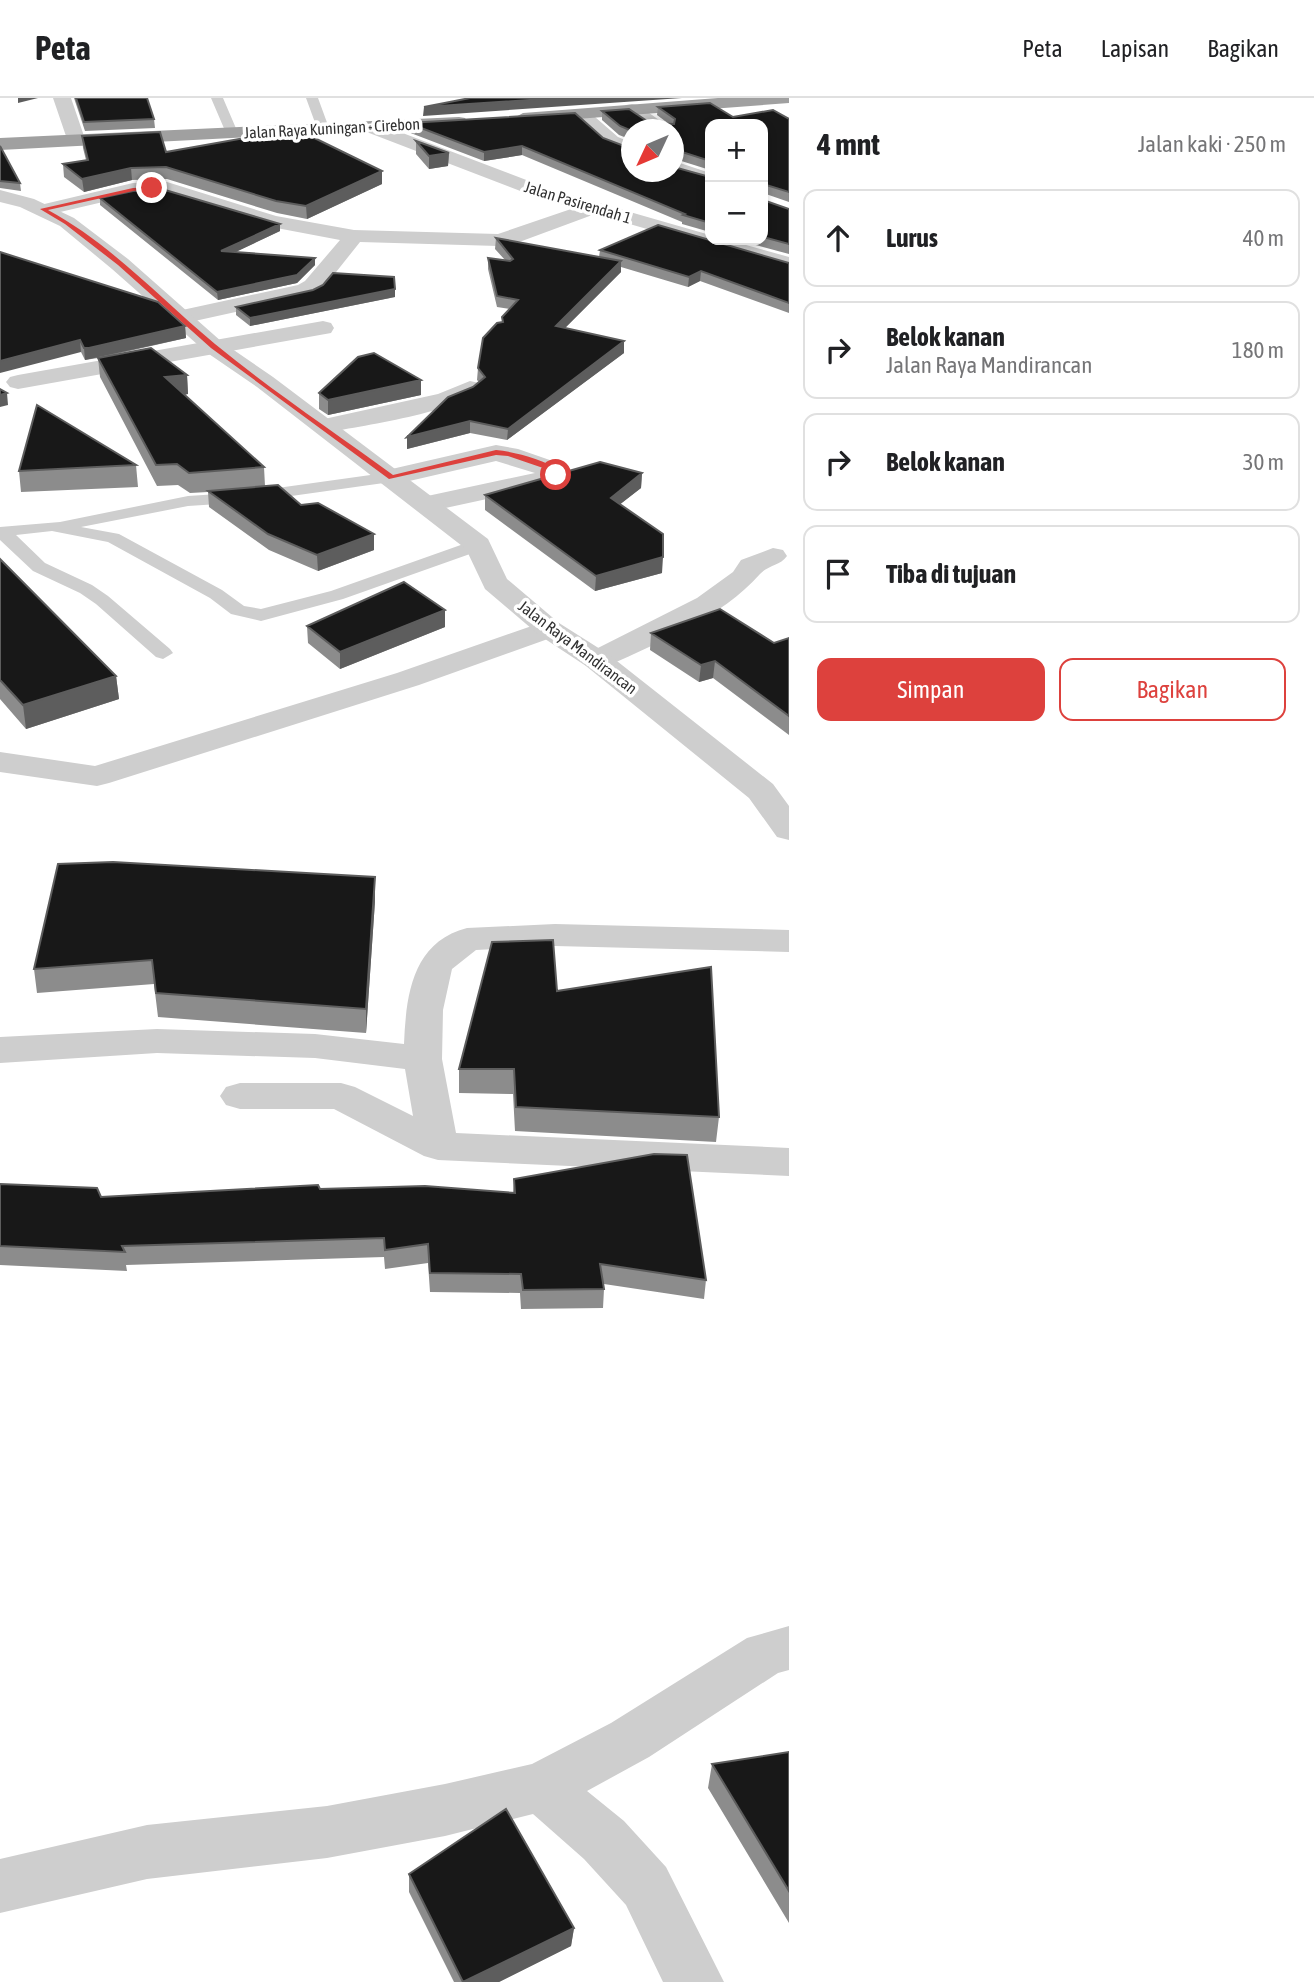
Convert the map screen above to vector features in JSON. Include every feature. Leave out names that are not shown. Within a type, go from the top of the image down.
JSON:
[{"type":"highway","points":[[504,119],[713,101],[789,99]]},
{"type":"highway","name":"Jalan Raya Kuningan - Cirebon","points":[[0,144],[479,121]]},
{"type":"street","points":[[62,98],[76,139]]},
{"type":"street","points":[[632,109],[647,119]]},
{"type":"street","points":[[581,114],[611,141],[621,145]]},
{"type":"street","name":"Jalan Pasirendah 1","points":[[372,127],[438,150],[501,178],[593,208],[789,264]]},
{"type":"street","points":[[611,141],[621,141]]},
{"type":"street","points":[[684,170],[705,177]]},
{"type":"street","points":[[43,209],[133,189],[167,188],[273,222],[354,236],[498,240],[515,237],[593,208]]},
{"type":"street","name":"Jalan Raya Mandirancan","points":[[0,196],[43,209],[80,234],[120,264],[214,347],[324,426],[478,545],[495,583],[549,629],[597,660],[761,791],[789,830]]},
{"type":"street","points":[[181,317],[305,290],[313,286],[354,236]]},
{"type":"street","points":[[18,382],[323,328]]},
{"type":"street","points":[[324,426],[446,400],[470,388]]},
{"type":"street","points":[[392,477],[496,453],[509,454],[558,472],[551,477],[427,505]]},
{"type":"street","points":[[597,660],[727,594],[750,574],[751,566],[773,556]]},
{"type":"street","points":[[0,762],[97,776],[408,680],[549,629]]},
{"type":"street","points":[[438,1146],[423,1059],[424,1010],[435,965],[467,939],[555,934],[789,941]]},
{"type":"street","points":[[0,1050],[157,1041],[315,1046],[423,1059]]},
{"type":"street","points":[[240,1096],[341,1096],[438,1146],[789,1162]]},
{"type":"street","points":[[0,1886],[147,1852],[327,1832],[445,1810],[542,1787],[630,1740],[765,1654],[789,1648]]},
{"type":"street","points":[[542,1787],[604,1840],[646,1886],[694,1982]]},
{"type":"lane","points":[[217,98],[232,133]]},
{"type":"lane","points":[[312,98],[323,128]]},
{"type":"lane","points":[[1,532],[51,526],[188,501],[249,497],[392,477]]},
{"type":"lane","points":[[51,526],[113,538],[216,594],[238,610],[261,615],[337,595],[478,545]]},
{"type":"lane","points":[[1,532],[39,567],[86,589],[102,600],[163,653]]},
{"type":"building","points":[[76,98],[147,98],[154,119],[84,122]]},
{"type":"building","points":[[470,98],[559,98],[424,107]]},
{"type":"building","points":[[710,103],[733,117],[773,110],[789,119],[789,192],[768,186],[768,119],[705,119],[705,159],[684,153],[684,119],[675,119],[658,107]]},
{"type":"building","points":[[629,109],[644,119],[621,119],[621,126],[602,111]]},
{"type":"building","points":[[575,113],[603,138],[621,145],[621,182],[684,182],[684,170],[705,176],[705,222],[683,215],[685,214],[522,146],[484,152],[408,123]]},
{"type":"building","points":[[296,129],[382,171],[306,206],[276,201],[166,167],[131,168],[82,179],[63,164],[88,160],[82,136],[160,132],[166,152]]},
{"type":"building","points":[[416,141],[449,153],[429,156]]},
{"type":"building","points":[[0,146],[20,183],[0,181]]},
{"type":"building","points":[[165,190],[280,224],[221,251],[315,258],[297,275],[217,292],[100,198],[133,191]]},
{"type":"building","points":[[768,202],[789,209],[789,244],[768,238]]},
{"type":"building","points":[[658,225],[705,239],[705,245],[727,245],[789,263],[789,303],[701,271],[689,277],[600,250]]},
{"type":"building","points":[[496,238],[621,261],[556,326],[624,341],[508,429],[470,421],[407,437],[448,397],[473,387],[485,377],[478,368],[483,338],[497,323],[503,322],[502,317],[518,300],[497,296],[488,258],[510,261],[513,259]]},
{"type":"building","points":[[0,252],[158,302],[185,326],[89,348],[84,348],[80,340],[0,361]]},
{"type":"building","points":[[333,273],[394,277],[395,289],[250,318],[236,307],[313,290],[323,285]]},
{"type":"building","points":[[151,348],[187,375],[165,377],[264,467],[189,473],[177,464],[156,465],[98,358]]},
{"type":"building","points":[[374,353],[421,380],[328,400],[319,393],[358,357]]},
{"type":"building","points":[[37,405],[136,465],[19,471]]},
{"type":"building","points":[[600,462],[642,473],[611,498],[663,534],[663,557],[596,576],[485,495]]},
{"type":"building","points":[[278,485],[301,505],[318,503],[374,534],[317,555],[268,534],[208,491]]},
{"type":"building","points":[[0,559],[116,676],[23,705],[0,680]]},
{"type":"building","points":[[404,582],[445,610],[340,652],[307,626]]},
{"type":"building","points":[[720,609],[774,643],[789,638],[789,716],[715,661],[701,665],[651,633]]},
{"type":"building","points":[[113,862],[375,877],[366,1009],[156,993],[152,960],[34,969],[58,864]]},
{"type":"building","points":[[553,940],[557,991],[711,967],[719,1117],[516,1107],[514,1069],[459,1069],[492,942]]},
{"type":"building","points":[[654,1154],[687,1155],[706,1280],[600,1264],[604,1289],[523,1290],[521,1274],[430,1273],[428,1244],[385,1250],[384,1238],[122,1246],[125,1252],[0,1246],[0,1184],[97,1188],[101,1197],[318,1185],[320,1189],[425,1186],[515,1193],[514,1179]]},
{"type":"building","points":[[789,1752],[789,1891],[712,1764]]},
{"type":"building","points":[[506,1809],[574,1928],[463,1982],[409,1874]]},
{"type":"route","points":[[152,188],[133,189],[43,209],[67,222],[90,243],[120,264],[214,347],[392,477],[496,453],[509,454],[551,468],[558,472],[556,475]]}]
